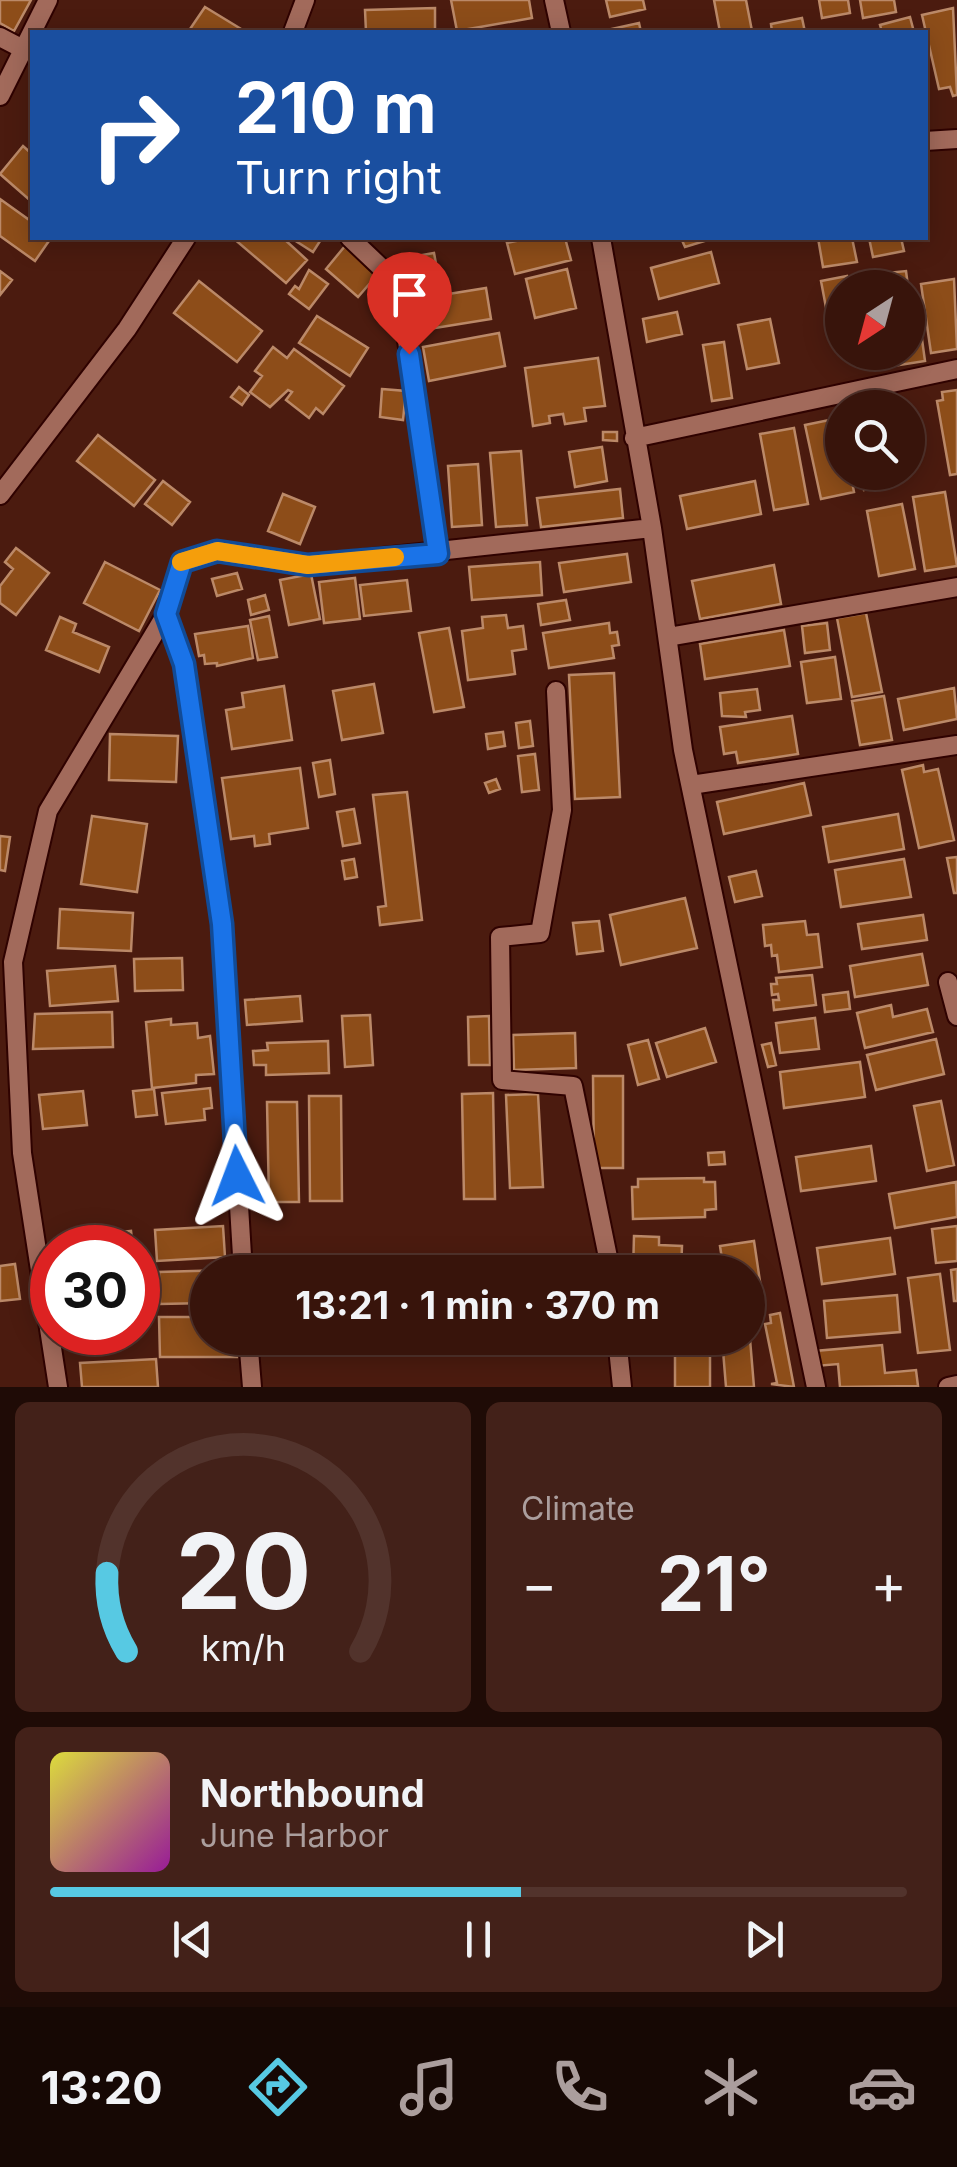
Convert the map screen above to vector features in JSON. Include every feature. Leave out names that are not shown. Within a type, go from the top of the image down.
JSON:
[{"type":"street","points":[[32,30],[48,0]]},
{"type":"street","points":[[294,30],[305,0]]},
{"type":"street","points":[[554,0],[561,30]]},
{"type":"street","points":[[0,96],[30,35]]},
{"type":"street","points":[[0,36],[23,48]]},
{"type":"street","points":[[928,141],[957,138]]},
{"type":"street","points":[[0,495],[127,329],[185,240]]},
{"type":"street","points":[[352,240],[390,276],[404,320],[438,554]]},
{"type":"street","points":[[601,240],[652,528],[690,785],[816,1387]]},
{"type":"street","points":[[634,438],[957,368]]},
{"type":"street","points":[[58,1387],[22,1153],[13,962],[48,812],[166,614],[182,562],[217,551],[308,565],[652,528]]},
{"type":"street","points":[[668,637],[957,588]]},
{"type":"street","points":[[166,614],[184,664],[222,924],[242,1255]]},
{"type":"street","points":[[556,690],[562,810],[540,933],[500,937],[502,1080],[573,1086],[608,1255]]},
{"type":"street","points":[[690,785],[957,745]]},
{"type":"street","points":[[948,982],[957,1016]]},
{"type":"street","points":[[249,1355],[252,1387]]},
{"type":"street","points":[[619,1355],[622,1387]]},
{"type":"street","points":[[948,1387],[957,1385]]},
{"type":"building","points":[[0,0],[31,0],[14,31],[0,23]]},
{"type":"building","points":[[451,0],[529,0],[532,18],[457,30]]},
{"type":"building","points":[[606,0],[643,0],[645,9],[610,17]]},
{"type":"building","points":[[714,0],[746,0],[752,30],[720,30]]},
{"type":"building","points":[[819,0],[848,0],[850,13],[822,18]]},
{"type":"building","points":[[860,0],[894,0],[896,12],[863,18]]},
{"type":"building","points":[[205,7],[243,30],[189,30]]},
{"type":"building","points":[[435,8],[435,30],[366,30],[365,10]]},
{"type":"building","points":[[953,8],[957,95],[953,96],[950,87],[939,89],[922,15]]},
{"type":"building","points":[[910,17],[913,30],[881,30],[880,25]]},
{"type":"building","points":[[802,18],[805,30],[772,30],[771,24]]},
{"type":"building","points":[[639,23],[641,30],[607,30]]},
{"type":"building","points":[[23,146],[30,152],[30,200],[0,174]]},
{"type":"building","points":[[0,199],[30,221],[30,240],[50,240],[35,261],[0,236]]},
{"type":"building","points":[[235,240],[285,240],[307,260],[286,283]]},
{"type":"building","points":[[294,240],[321,240],[313,252]]},
{"type":"building","points":[[566,240],[571,260],[515,274],[507,243]]},
{"type":"building","points":[[682,240],[708,240],[685,247]]},
{"type":"building","points":[[818,240],[852,240],[857,262],[823,267]]},
{"type":"building","points":[[869,240],[901,240],[904,251],[873,257]]},
{"type":"building","points":[[345,246],[378,274],[358,297],[326,269]]},
{"type":"building","points":[[711,252],[719,283],[659,299],[651,268]]},
{"type":"building","points":[[434,253],[440,285],[410,290],[405,258]]},
{"type":"building","points":[[567,269],[576,308],[535,318],[526,279]]},
{"type":"building","points":[[309,270],[328,284],[309,309],[289,294],[295,286],[299,289]]},
{"type":"building","points":[[0,271],[12,280],[0,295]]},
{"type":"building","points":[[954,279],[957,349],[931,353],[925,283]]},
{"type":"building","points":[[199,281],[262,331],[237,362],[174,313]]},
{"type":"building","points":[[486,288],[491,319],[416,331],[411,300]]},
{"type":"building","points":[[677,312],[682,334],[647,342],[643,319]]},
{"type":"building","points":[[317,316],[368,348],[350,376],[299,343]]},
{"type":"building","points":[[770,319],[779,363],[747,369],[738,325]]},
{"type":"building","points":[[499,333],[505,366],[429,381],[423,347]]},
{"type":"building","points":[[724,342],[732,398],[712,401],[703,345]]},
{"type":"building","points":[[273,347],[287,358],[294,349],[344,386],[323,414],[316,408],[309,418],[286,400],[292,392],[288,390],[270,407],[250,392],[262,376],[255,371]]},
{"type":"building","points":[[598,358],[605,406],[584,408],[586,421],[565,424],[563,414],[549,416],[550,423],[533,426],[525,368]]},
{"type":"building","points":[[239,387],[249,395],[242,405],[231,397]]},
{"type":"building","points":[[382,389],[406,391],[403,420],[380,417]]},
{"type":"building","points":[[957,390],[957,474],[950,475],[937,401],[943,400],[942,392]]},
{"type":"building","points":[[825,421],[825,490],[854,492],[821,499],[805,425]]},
{"type":"building","points":[[794,428],[808,504],[774,510],[760,434]]},
{"type":"building","points":[[603,432],[617,432],[617,441],[603,440]]},
{"type":"building","points":[[98,435],[155,480],[134,506],[77,461]]},
{"type":"building","points":[[602,447],[607,481],[575,487],[569,452]]},
{"type":"building","points":[[521,451],[527,525],[496,527],[490,453]]},
{"type":"building","points":[[478,464],[482,525],[452,527],[448,466]]},
{"type":"building","points":[[163,481],[190,502],[172,525],[145,504]]},
{"type":"building","points":[[755,481],[761,514],[687,529],[680,496]]},
{"type":"building","points":[[620,489],[623,518],[541,527],[537,498]]},
{"type":"building","points":[[945,492],[957,566],[925,571],[913,497]]},
{"type":"building","points":[[283,494],[315,507],[300,544],[268,531]]},
{"type":"building","points":[[902,504],[915,569],[879,576],[867,511]]},
{"type":"building","points":[[16,548],[49,573],[16,615],[0,603],[0,586],[13,569],[5,562]]},
{"type":"building","points":[[627,554],[631,582],[564,592],[559,563]]},
{"type":"building","points":[[105,562],[160,590],[139,631],[84,603]]},
{"type":"building","points":[[540,562],[542,595],[472,600],[469,567]]},
{"type":"building","points":[[774,565],[781,604],[700,619],[692,581]]},
{"type":"building","points":[[237,573],[242,589],[217,596],[212,579]]},
{"type":"building","points":[[311,574],[320,619],[289,625],[280,580]]},
{"type":"building","points":[[355,578],[360,619],[324,623],[319,582]]},
{"type":"building","points":[[407,580],[411,611],[364,616],[360,585]]},
{"type":"building","points":[[265,595],[269,610],[251,615],[248,600]]},
{"type":"building","points":[[566,600],[570,620],[541,625],[538,604]]},
{"type":"building","points":[[866,613],[882,692],[852,697],[837,618]]},
{"type":"building","points":[[506,615],[508,628],[523,626],[526,649],[512,651],[515,674],[468,680],[462,631],[483,628],[482,617]]},
{"type":"building","points":[[269,616],[277,657],[258,660],[250,620]]},
{"type":"building","points":[[60,617],[76,624],[73,632],[109,647],[99,672],[46,650]]},
{"type":"building","points":[[609,623],[610,633],[617,632],[619,645],[612,646],[614,658],[549,668],[543,633]]},
{"type":"building","points":[[827,623],[830,650],[805,653],[802,626]]},
{"type":"building","points":[[248,626],[253,658],[217,666],[205,664],[204,655],[199,656],[195,634]]},
{"type":"building","points":[[449,628],[464,707],[434,712],[419,633]]},
{"type":"building","points":[[784,630],[790,666],[705,679],[700,644]]},
{"type":"building","points":[[835,657],[841,699],[807,703],[801,662]]},
{"type":"building","points":[[614,673],[620,797],[575,799],[569,675]]},
{"type":"building","points":[[374,684],[383,733],[342,740],[333,691]]},
{"type":"building","points":[[284,686],[292,740],[232,749],[226,710],[244,707],[242,693]]},
{"type":"building","points":[[954,688],[957,719],[904,730],[898,699]]},
{"type":"building","points":[[757,689],[760,710],[745,712],[746,717],[722,716],[720,693]]},
{"type":"building","points":[[884,696],[892,740],[860,745],[852,701]]},
{"type":"building","points":[[792,716],[798,754],[738,763],[736,752],[724,754],[720,727]]},
{"type":"building","points":[[530,721],[533,746],[519,748],[516,723]]},
{"type":"building","points":[[503,732],[505,746],[488,749],[486,734]]},
{"type":"building","points":[[110,734],[178,736],[176,782],[109,780]]},
{"type":"building","points":[[535,754],[539,790],[522,792],[518,756]]},
{"type":"building","points":[[330,760],[335,794],[319,797],[313,763]]},
{"type":"building","points":[[923,765],[924,772],[938,769],[954,840],[919,848],[902,770]]},
{"type":"building","points":[[300,768],[308,828],[269,834],[270,844],[255,846],[254,836],[231,839],[222,778]]},
{"type":"building","points":[[496,779],[500,789],[489,793],[485,783]]},
{"type":"building","points":[[804,783],[811,815],[724,834],[717,802]]},
{"type":"building","points":[[407,792],[422,920],[380,925],[378,907],[386,906],[373,795]]},
{"type":"building","points":[[354,809],[360,843],[343,846],[337,812]]},
{"type":"building","points":[[898,814],[904,849],[829,862],[823,827]]},
{"type":"building","points":[[92,816],[147,824],[137,892],[81,884]]},
{"type":"building","points":[[0,836],[10,837],[5,871],[0,870]]},
{"type":"building","points":[[957,857],[957,893],[954,893],[947,858]]},
{"type":"building","points":[[354,859],[357,877],[345,879],[342,861]]},
{"type":"building","points":[[904,859],[911,897],[841,907],[835,870]]},
{"type":"building","points":[[756,871],[762,896],[735,902],[729,877]]},
{"type":"building","points":[[685,898],[697,948],[621,965],[610,915]]},
{"type":"building","points":[[60,909],[133,913],[131,951],[58,948]]},
{"type":"building","points":[[923,915],[927,940],[862,949],[858,924]]},
{"type":"building","points":[[599,921],[603,951],[577,954],[573,923]]},
{"type":"building","points":[[805,921],[807,935],[818,934],[822,967],[779,972],[777,955],[772,956],[771,945],[765,946],[763,925]]},
{"type":"building","points":[[922,954],[928,985],[855,997],[850,966]]},
{"type":"building","points":[[182,958],[183,990],[135,991],[134,959]]},
{"type":"building","points":[[115,966],[118,1001],[50,1006],[47,971]]},
{"type":"building","points":[[812,975],[816,1005],[774,1010],[773,1000],[779,1000],[778,994],[772,995],[771,984],[777,984],[776,978]]},
{"type":"building","points":[[848,992],[850,1009],[825,1012],[823,995]]},
{"type":"building","points":[[300,996],[302,1021],[247,1025],[245,1000]]},
{"type":"building","points":[[891,1005],[893,1017],[927,1009],[933,1032],[865,1048],[857,1013]]},
{"type":"building","points":[[112,1012],[113,1047],[33,1049],[35,1014]]},
{"type":"building","points":[[370,1015],[373,1065],[345,1067],[342,1016]]},
{"type":"building","points":[[489,1016],[490,1065],[469,1065],[468,1017]]},
{"type":"building","points":[[815,1018],[819,1049],[780,1053],[776,1023]]},
{"type":"building","points":[[171,1019],[171,1025],[197,1023],[198,1038],[210,1036],[214,1074],[196,1075],[196,1083],[152,1088],[146,1022]]},
{"type":"building","points":[[705,1028],[716,1062],[667,1077],[656,1043]]},
{"type":"building","points":[[575,1033],[576,1068],[514,1070],[513,1035]]},
{"type":"building","points":[[936,1039],[944,1074],[876,1090],[867,1055]]},
{"type":"building","points":[[648,1040],[659,1079],[638,1085],[628,1045]]},
{"type":"building","points":[[328,1041],[329,1073],[266,1075],[266,1065],[254,1065],[253,1051],[268,1050],[267,1043]]},
{"type":"building","points":[[771,1043],[776,1065],[768,1067],[762,1045]]},
{"type":"building","points":[[860,1062],[865,1097],[784,1108],[780,1072]]},
{"type":"building","points":[[593,1076],[623,1076],[623,1168],[594,1168]]},
{"type":"building","points":[[210,1088],[212,1108],[204,1109],[205,1120],[166,1124],[162,1093]]},
{"type":"building","points":[[154,1089],[157,1115],[136,1117],[133,1091]]},
{"type":"building","points":[[83,1091],[87,1125],[43,1129],[39,1095]]},
{"type":"building","points":[[493,1093],[495,1199],[464,1199],[462,1094]]},
{"type":"building","points":[[538,1094],[543,1187],[510,1188],[506,1095]]},
{"type":"building","points":[[309,1096],[341,1096],[342,1201],[310,1201]]},
{"type":"building","points":[[941,1101],[954,1165],[927,1171],[914,1106]]},
{"type":"building","points":[[267,1102],[297,1102],[299,1202],[269,1202]]},
{"type":"building","points":[[871,1146],[876,1181],[801,1191],[796,1157]]},
{"type":"building","points":[[724,1152],[725,1164],[709,1165],[708,1153]]},
{"type":"building","points":[[704,1178],[704,1182],[715,1182],[716,1209],[705,1210],[705,1217],[633,1219],[632,1187],[638,1187],[638,1179]]},
{"type":"building","points":[[956,1182],[957,1217],[895,1228],[889,1194]]},
{"type":"building","points":[[223,1226],[225,1255],[190,1255],[190,1259],[160,1261],[160,1230]]},
{"type":"building","points":[[957,1226],[957,1261],[936,1263],[932,1229]]},
{"type":"building","points":[[634,1236],[659,1237],[659,1245],[682,1246],[682,1255],[633,1255]]},
{"type":"building","points":[[890,1238],[895,1274],[822,1284],[817,1248]]},
{"type":"building","points":[[754,1241],[756,1255],[721,1255],[720,1246]]},
{"type":"building","points":[[15,1264],[20,1299],[0,1301],[0,1266]]},
{"type":"building","points":[[957,1269],[957,1301],[954,1301],[951,1270]]},
{"type":"building","points":[[190,1271],[190,1303],[160,1304],[160,1272]]},
{"type":"building","points":[[940,1274],[950,1350],[918,1353],[908,1278]]},
{"type":"building","points":[[897,1295],[900,1332],[827,1338],[824,1301]]},
{"type":"building","points":[[780,1313],[794,1387],[771,1384],[777,1383],[765,1324],[771,1323],[770,1315]]},
{"type":"building","points":[[160,1317],[190,1317],[190,1355],[237,1355],[237,1357],[160,1357]]},
{"type":"building","points":[[882,1345],[885,1373],[916,1370],[918,1386],[840,1387],[838,1364],[816,1366],[815,1351]]},
{"type":"building","points":[[675,1355],[710,1355],[710,1387],[675,1387]]},
{"type":"building","points":[[723,1355],[751,1355],[754,1387],[726,1387]]},
{"type":"building","points":[[156,1359],[158,1387],[82,1387],[80,1363]]},
{"type":"slow traffic","points":[[181,562],[217,551],[264,555],[308,565],[395,557]]},
{"type":"route","points":[[237,1176],[222,924],[184,664],[166,614],[182,562],[217,551],[264,555],[308,565],[438,554],[409,354]]}]
